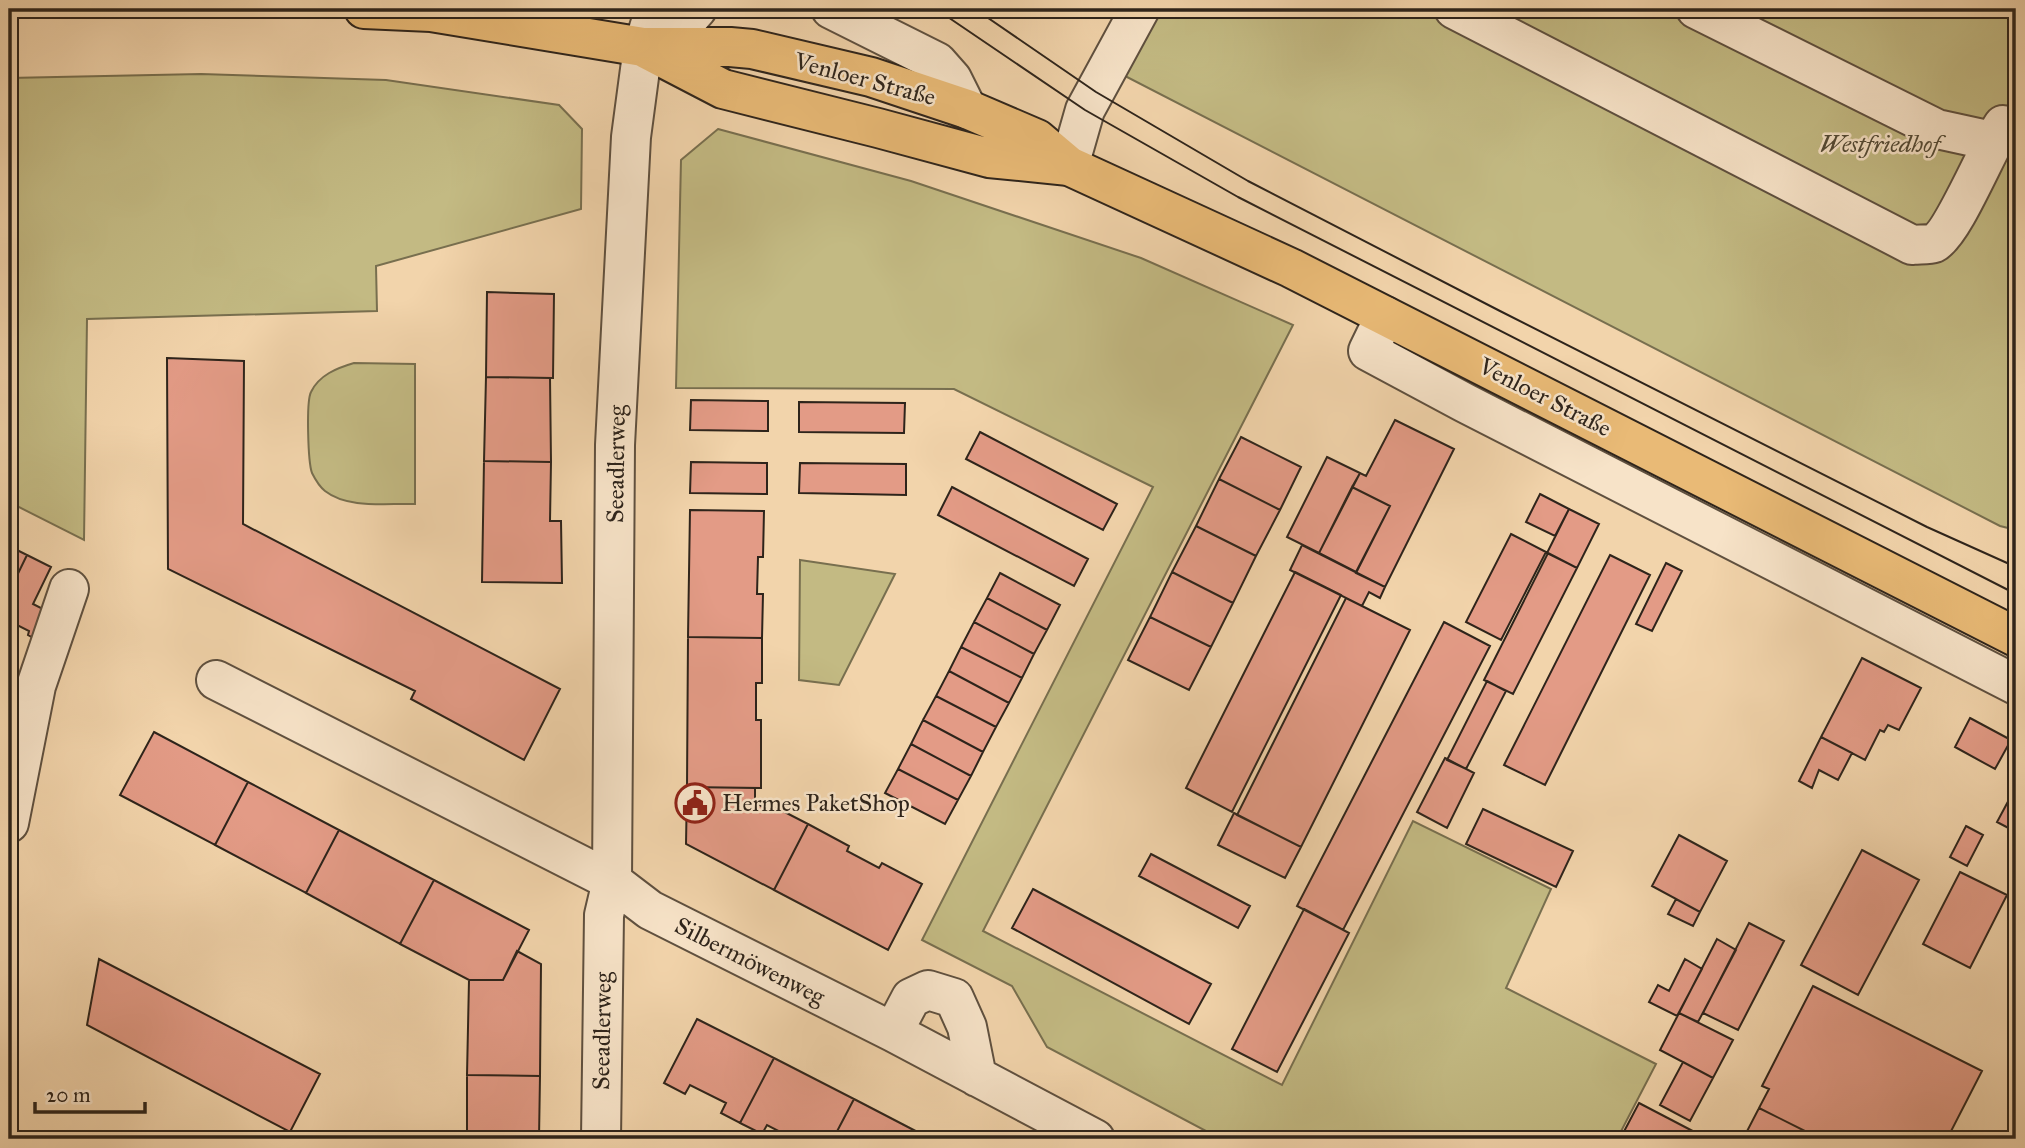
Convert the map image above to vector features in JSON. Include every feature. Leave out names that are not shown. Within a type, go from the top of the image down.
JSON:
[{"type":"main road","name":"Venloer Straße","points":[[363,9],[431,12],[643,47],[752,49],[871,77],[967,109],[1037,139],[1069,166],[1291,268],[2016,637]]},
{"type":"main road","name":"Venloer Straße","points":[[643,47],[723,89],[989,158],[1069,166]]},
{"type":"street","name":"Seeadlerweg","points":[[601,1139],[604,915],[612,881],[615,444],[631,137],[643,47],[655,9]]},
{"type":"street","points":[[643,47],[690,17],[697,9]]},
{"type":"street","points":[[831,9],[937,62],[952,79],[967,109]]},
{"type":"street","points":[[1069,166],[1085,110],[1140,9]]},
{"type":"street","points":[[1454,9],[1912,245],[1934,243],[1948,229],[2007,124]]},
{"type":"street","points":[[1696,9],[1937,129],[2007,124]]},
{"type":"street","points":[[1385,316],[1368,351],[2016,685]]},
{"type":"street","points":[[1539,441],[1559,405]]},
{"type":"street","points":[[1607,476],[1626,438]]},
{"type":"street","points":[[9,824],[36,686],[69,589]]},
{"type":"street","points":[[1944,648],[1963,610]]},
{"type":"street","points":[[216,680],[612,881]]},
{"type":"street","name":"Silbermöwenweg","points":[[612,881],[650,910],[893,1032],[1095,1139]]},
{"type":"street","points":[[893,1032],[911,998],[928,990],[954,998],[967,1027],[977,1077]]},
{"type":"green space","name":"Westfriedhof","points":[[1156,9],[2016,9],[2016,530],[2000,526],[1125,76]]},
{"type":"green space","points":[[201,74],[386,80],[559,105],[582,129],[581,209],[376,266],[377,311],[87,319],[84,540],[9,502],[9,78]]},
{"type":"green space","points":[[718,129],[911,181],[1141,258],[1293,325],[983,931],[1282,1085],[1413,821],[1551,889],[1506,988],[1656,1064],[1617,1139],[1221,1139],[1047,1047],[1012,986],[922,940],[1153,487],[954,389],[676,388],[681,160]]},
{"type":"green space","points":[[354,363],[415,364],[415,504],[356,503],[334,497],[325,491],[312,473],[308,432],[311,392],[324,377]]},
{"type":"green space","points":[[800,560],[895,574],[839,685],[799,680]]},
{"type":"building","points":[[487,292],[554,294],[553,378],[486,377]]},
{"type":"building","points":[[167,358],[244,361],[243,524],[560,689],[524,760],[411,699],[415,691],[168,569]]},
{"type":"building","points":[[486,377],[550,378],[551,462],[484,461]]},
{"type":"building","points":[[691,400],[768,401],[768,431],[690,430]]},
{"type":"building","points":[[799,402],[905,403],[904,433],[799,432]]},
{"type":"building","points":[[1395,420],[1454,449],[1385,587],[1356,573],[1390,506],[1352,487],[1360,473],[1366,476]]},
{"type":"building","points":[[980,432],[1117,504],[1103,530],[966,459]]},
{"type":"building","points":[[1241,437],[1301,467],[1280,510],[1219,479]]},
{"type":"building","points":[[1327,457],[1360,473],[1319,553],[1287,537]]},
{"type":"building","points":[[484,461],[551,462],[550,521],[561,521],[562,583],[482,582]]},
{"type":"building","points":[[691,462],[767,463],[767,494],[690,493]]},
{"type":"building","points":[[800,463],[906,464],[906,495],[799,493]]},
{"type":"building","points":[[1219,479],[1280,510],[1256,556],[1196,526]]},
{"type":"building","points":[[952,487],[1088,559],[1074,586],[938,515]]},
{"type":"building","points":[[1352,487],[1390,506],[1356,572],[1319,553]]},
{"type":"building","points":[[1540,494],[1569,509],[1555,536],[1526,522]]},
{"type":"building","points":[[1569,509],[1599,524],[1577,568],[1547,553]]},
{"type":"building","points":[[690,510],[764,511],[763,557],[758,557],[757,594],[763,594],[762,638],[688,637]]},
{"type":"building","points":[[1196,526],[1256,556],[1233,603],[1172,572]]},
{"type":"building","points":[[1511,534],[1546,552],[1501,640],[1466,622]]},
{"type":"building","points":[[1302,545],[1385,587],[1380,598],[1369,592],[1362,606],[1290,570]]},
{"type":"building","points":[[9,546],[27,555],[9,592]]},
{"type":"building","points":[[1548,553],[1577,568],[1513,694],[1484,680]]},
{"type":"building","points":[[27,555],[51,567],[33,604],[43,609],[37,640],[28,635],[29,631],[9,621],[9,592]]},
{"type":"building","points":[[1610,555],[1650,575],[1545,785],[1504,765]]},
{"type":"building","points":[[1666,563],[1682,571],[1652,631],[1636,624]]},
{"type":"building","points":[[1172,572],[1233,603],[1211,647],[1150,617]]},
{"type":"building","points":[[1295,572],[1341,595],[1232,812],[1186,788]]},
{"type":"building","points":[[1000,573],[1060,605],[1047,630],[987,598]]},
{"type":"building","points":[[987,598],[1047,630],[1034,654],[974,622]]},
{"type":"building","points":[[1346,598],[1410,630],[1301,847],[1237,815]]},
{"type":"building","points":[[1150,617],[1211,647],[1189,690],[1128,660]]},
{"type":"building","points":[[974,622],[1034,654],[1022,678],[961,647]]},
{"type":"building","points":[[1444,622],[1490,646],[1343,930],[1297,906]]},
{"type":"building","points":[[688,637],[762,638],[762,683],[756,683],[756,720],[761,720],[761,788],[687,787]]},
{"type":"building","points":[[961,647],[1022,678],[1009,703],[949,671]]},
{"type":"building","points":[[1862,658],[1921,688],[1899,730],[1888,725],[1884,732],[1880,730],[1865,760],[1821,737]]},
{"type":"building","points":[[949,671],[1009,703],[996,727],[936,696]]},
{"type":"building","points":[[1487,681],[1506,691],[1466,769],[1447,760]]},
{"type":"building","points":[[9,686],[26,695],[9,730]]},
{"type":"building","points":[[936,696],[996,727],[983,752],[923,720]]},
{"type":"building","points":[[1970,718],[2011,740],[1995,769],[1955,747]]},
{"type":"building","points":[[923,720],[983,752],[971,776],[911,744]]},
{"type":"building","points":[[154,732],[248,782],[215,845],[120,795]]},
{"type":"building","points":[[1821,737],[1852,753],[1838,780],[1819,770],[1812,788],[1799,781]]},
{"type":"building","points":[[911,744],[971,776],[958,800],[898,769]]},
{"type":"building","points":[[1445,758],[1474,773],[1447,828],[1417,812]]},
{"type":"building","points":[[898,769],[958,800],[945,824],[885,793]]},
{"type":"building","points":[[248,782],[339,830],[306,893],[215,845]]},
{"type":"building","points":[[687,787],[755,788],[755,803],[769,810],[771,805],[808,824],[774,890],[686,844]]},
{"type":"building","points":[[2011,796],[2016,799],[2016,832],[1997,822]]},
{"type":"building","points":[[1483,809],[1573,851],[1556,887],[1466,844]]},
{"type":"building","points":[[1234,813],[1301,847],[1285,878],[1218,845]]},
{"type":"building","points":[[808,824],[849,846],[847,851],[879,868],[882,863],[922,884],[888,950],[774,890]]},
{"type":"building","points":[[1966,826],[1983,835],[1967,866],[1950,857]]},
{"type":"building","points":[[339,830],[434,880],[400,944],[306,893]]},
{"type":"building","points":[[1679,835],[1727,861],[1700,912],[1652,886]]},
{"type":"building","points":[[1862,850],[1919,880],[1858,995],[1801,965]]},
{"type":"building","points":[[1151,854],[1250,906],[1238,928],[1139,876]]},
{"type":"building","points":[[1960,872],[2007,895],[1970,968],[1923,944]]},
{"type":"building","points":[[434,880],[529,930],[503,980],[469,980],[400,944]]},
{"type":"building","points":[[1033,889],[1211,984],[1189,1024],[1012,928]]},
{"type":"building","points":[[1676,899],[1700,912],[1693,926],[1668,914]]},
{"type":"building","points":[[1304,909],[1349,933],[1277,1072],[1232,1049]]},
{"type":"building","points":[[1749,923],[1784,941],[1738,1030],[1703,1013]]},
{"type":"building","points":[[1717,939],[1736,950],[1698,1022],[1679,1013]]},
{"type":"building","points":[[517,951],[541,964],[540,1076],[467,1075],[469,980],[503,980]]},
{"type":"building","points":[[99,959],[320,1074],[290,1132],[87,1025]]},
{"type":"building","points":[[1685,959],[1702,969],[1677,1016],[1649,1002],[1658,985],[1669,991]]},
{"type":"building","points":[[1813,986],[1982,1071],[1947,1139],[1821,1139],[1759,1108],[1769,1089],[1762,1086]]},
{"type":"building","points":[[1679,1013],[1733,1040],[1713,1078],[1660,1050]]},
{"type":"building","points":[[697,1019],[774,1058],[740,1123],[721,1113],[726,1103],[690,1085],[685,1094],[664,1083]]},
{"type":"building","points":[[774,1058],[854,1099],[833,1139],[794,1139],[767,1125],[762,1134],[740,1123]]},
{"type":"building","points":[[1683,1062],[1713,1078],[1690,1121],[1660,1105]]},
{"type":"building","points":[[467,1075],[540,1076],[539,1139],[467,1139]]},
{"type":"building","points":[[854,1099],[931,1139],[833,1139]]},
{"type":"building","points":[[1639,1103],[1708,1139],[1620,1139]]},
{"type":"building","points":[[1759,1108],[1809,1133],[1806,1139],[1744,1137]]},
{"type":"tram line","points":[[936,9],[1085,110],[1238,197],[2016,594]]},
{"type":"tram line","points":[[975,9],[1096,92],[1248,181],[1927,527],[2016,567]]},
{"type":"place","name":"Hermes PaketShop","points":[[695,803]]}]
